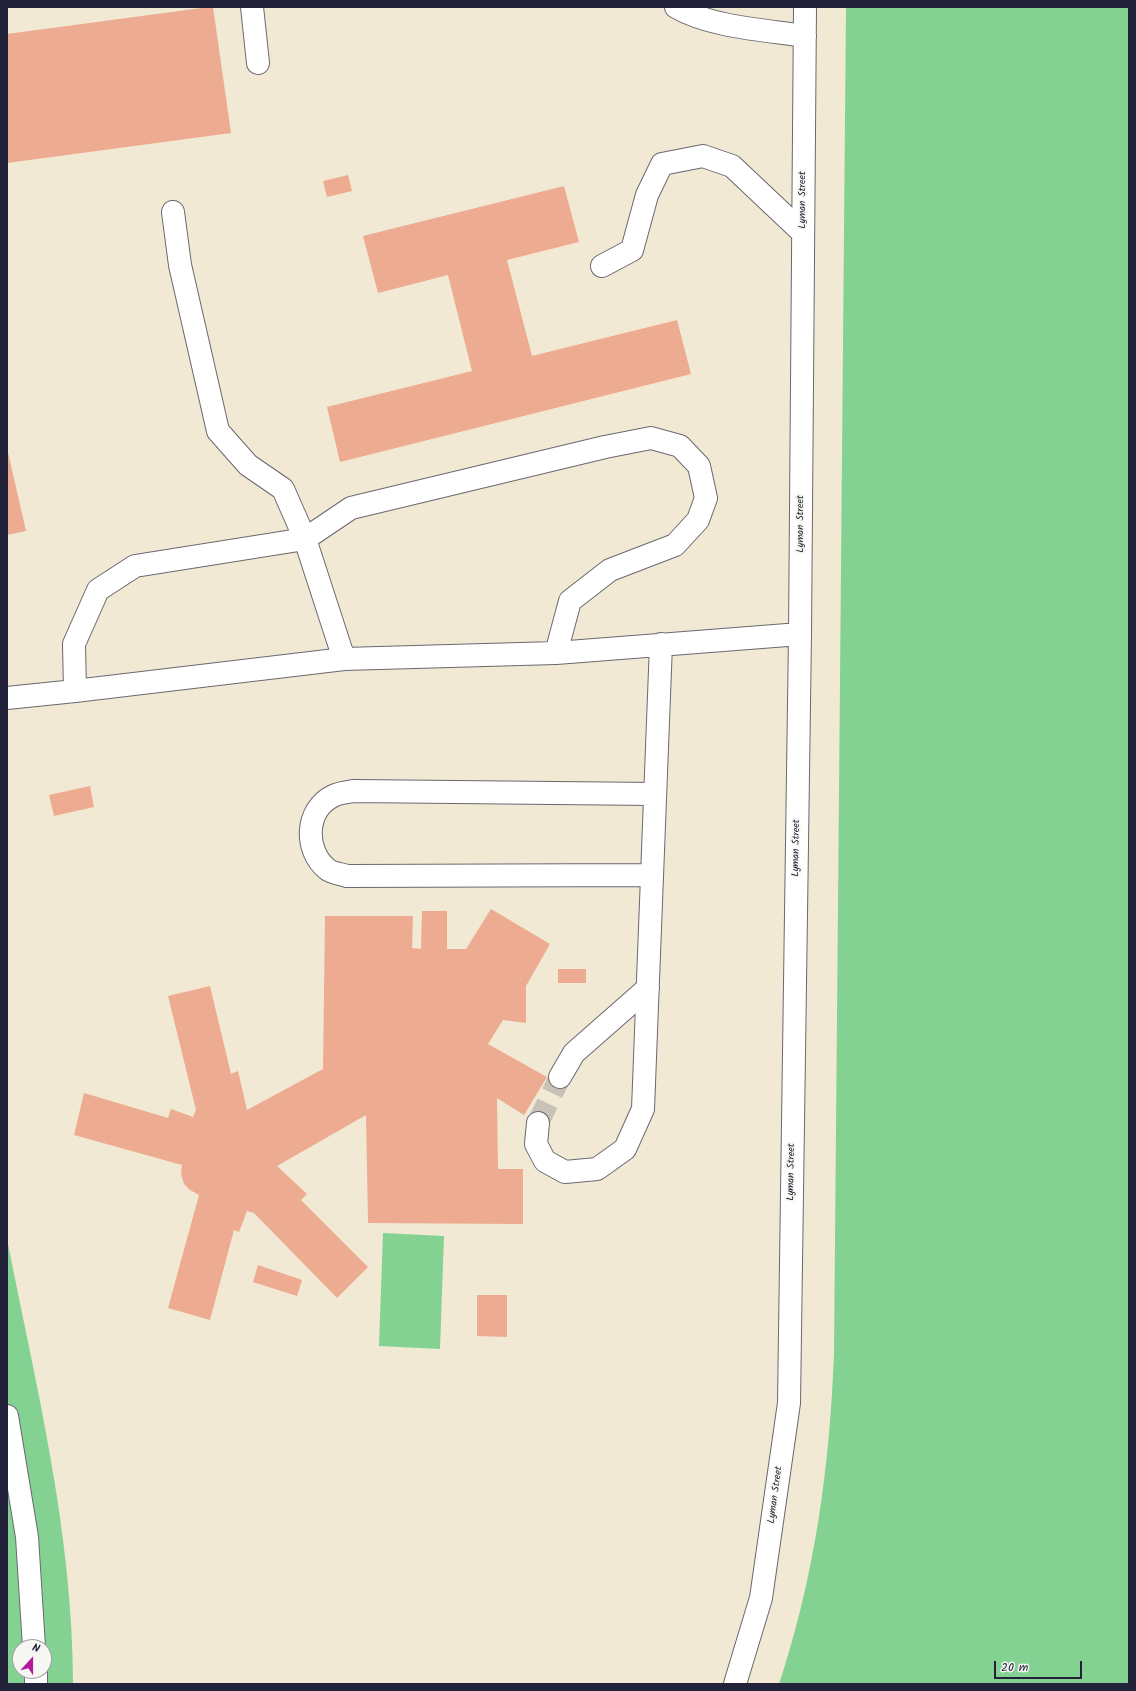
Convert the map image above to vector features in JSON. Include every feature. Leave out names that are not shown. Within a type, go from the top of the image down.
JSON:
[{"type":"street","points":[[252,7],[258,63]]},
{"type":"street","points":[[676,7],[691,16],[745,27],[805,36]]},
{"type":"street","name":"Lyman Street","points":[[735,1684],[761,1598],[789,1403],[800,634],[805,7]]},
{"type":"street","points":[[602,266],[632,250],[647,195],[662,164],[703,156],[732,166],[803,233]]},
{"type":"street","points":[[173,212],[180,265],[218,432],[248,465],[283,488],[305,539],[344,659]]},
{"type":"street","points":[[75,691],[74,644],[98,590],[135,566],[305,539],[351,508],[605,447],[651,438],[680,446],[699,466],[706,498],[698,520],[674,546],[610,570],[570,601],[556,653]]},
{"type":"street","points":[[7,698],[344,659],[556,653],[800,634]]},
{"type":"street","points":[[538,1123],[536,1144],[545,1161],[565,1172],[597,1169],[625,1149],[643,1109],[661,644]]},
{"type":"street","points":[[652,875],[347,876],[327,870],[312,851],[310,827],[318,810],[332,796],[354,790],[656,794]]},
{"type":"street","points":[[560,1077],[574,1053],[648,988]]},
{"type":"street","points":[[7,1416],[27,1537],[33,1639]]},
{"type":"green space","points":[[846,7],[1129,7],[1129,1684],[779,1684],[792,1643],[802,1602],[818,1520],[829,1436],[834,1352]]},
{"type":"green space","points":[[383,1233],[444,1236],[440,1349],[379,1346]]},
{"type":"green space","points":[[7,1239],[41,1405],[60,1516],[67,1571],[73,1684],[7,1684]]},
{"type":"building","points":[[213,7],[231,133],[7,163],[7,34]]},
{"type":"building","points":[[348,175],[352,191],[327,197],[323,181]]},
{"type":"building","points":[[564,186],[579,242],[507,260],[532,356],[677,320],[691,374],[340,462],[327,407],[472,371],[448,275],[378,293],[363,236]]},
{"type":"building","points":[[7,448],[26,531],[7,535]]},
{"type":"building","points":[[90,786],[94,807],[54,816],[49,795]]},
{"type":"building","points":[[491,909],[550,944],[526,986],[526,1023],[503,1020],[488,1044],[547,1077],[524,1115],[497,1098],[498,1169],[523,1169],[523,1224],[368,1223],[366,1115],[277,1166],[307,1194],[301,1200],[368,1267],[337,1298],[254,1213],[247,1211],[239,1232],[234,1230],[210,1320],[168,1308],[199,1195],[190,1190],[184,1184],[181,1174],[182,1165],[74,1135],[84,1093],[168,1118],[171,1109],[193,1117],[196,1110],[168,996],[210,986],[231,1074],[238,1071],[247,1110],[323,1069],[325,916],[413,916],[412,948],[421,949],[422,911],[447,911],[447,949],[466,949]]},
{"type":"building","points":[[558,969],[586,969],[586,983],[558,983]]},
{"type":"building","points":[[258,1265],[302,1280],[297,1296],[253,1282]]},
{"type":"building","points":[[477,1295],[507,1295],[507,1337],[477,1336]]},
{"type":"tunnel","points":[[538,1123],[560,1077]]}]
